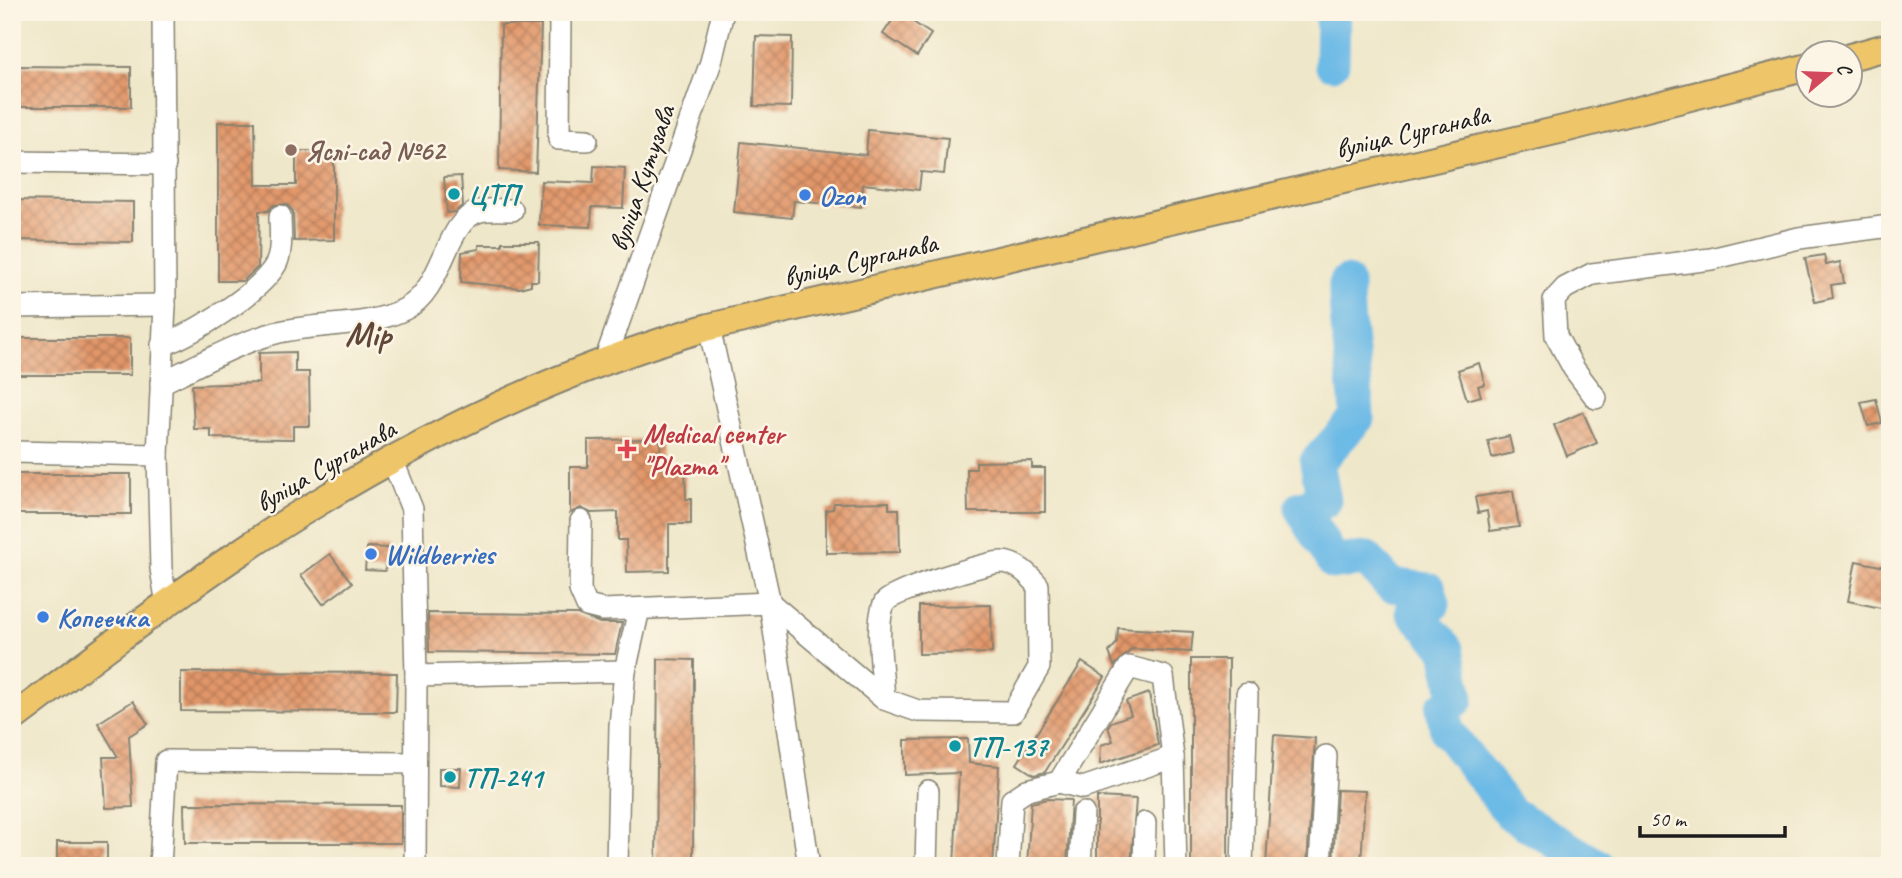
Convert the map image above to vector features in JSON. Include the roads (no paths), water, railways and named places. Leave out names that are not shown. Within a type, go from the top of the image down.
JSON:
[{"type":"main road","points":[[1864,53],[1890,46]]},
{"type":"main road","name":"вуліца Сурганава","points":[[12,719],[167,604],[317,502],[392,459],[605,361],[709,327],[1568,128],[1794,71]]},
{"type":"street","points":[[163,12],[165,305],[159,455],[161,569],[167,604]]},
{"type":"street","points":[[552,12],[560,19],[559,139],[587,140]]},
{"type":"street","name":"вуліца Кутузава","points":[[605,361],[711,62],[723,12]]},
{"type":"street","points":[[12,162],[165,164]]},
{"type":"street","points":[[161,383],[240,346],[279,332],[364,320],[404,310],[423,298],[447,254],[454,230],[479,211],[512,210]]},
{"type":"street","points":[[162,345],[195,331],[260,286],[277,262],[280,216]]},
{"type":"street","points":[[1596,398],[1574,369],[1556,336],[1554,300],[1565,288],[1592,274],[1711,259],[1799,238],[1890,226]]},
{"type":"street","points":[[12,307],[165,305]]},
{"type":"street","points":[[709,327],[770,603],[809,866]]},
{"type":"street","points":[[12,452],[159,455]]},
{"type":"street","points":[[392,459],[412,509],[416,676],[415,866]]},
{"type":"street","points":[[581,521],[580,590],[587,606],[603,610],[770,603],[884,699],[918,711],[1013,712],[1039,667],[1038,585],[1024,570],[1002,562],[902,590],[886,598],[880,612],[884,699]]},
{"type":"street","points":[[617,866],[620,726],[625,671],[639,609]]},
{"type":"street","points":[[1059,782],[1129,667],[1163,676],[1173,757],[1176,866]]},
{"type":"street","points":[[416,676],[625,671]]},
{"type":"street","points":[[1242,866],[1247,694]]},
{"type":"street","points":[[1320,866],[1326,756]]},
{"type":"street","points":[[1008,866],[1012,800],[1027,790],[1059,782],[1083,788],[1173,757]]},
{"type":"street","points":[[160,866],[166,761],[415,763]]},
{"type":"street","points":[[926,866],[928,791]]},
{"type":"street","points":[[1080,866],[1083,813]]},
{"type":"street","points":[[1144,866],[1145,823]]},
{"type":"waterway","points":[[1332,63],[1333,12]]},
{"type":"waterway","points":[[1346,283],[1357,418],[1317,462],[1324,501],[1301,508],[1334,562],[1367,559],[1390,585],[1429,590],[1433,604],[1413,611],[1447,649],[1457,699],[1443,708],[1447,731],[1511,814],[1597,866]]},
{"type":"place","name":"Яслі-сад №62","points":[[291,150]]},
{"type":"place","name":"ЦТП","points":[[454,194]]},
{"type":"place","name":"Ozon","points":[[805,195]]},
{"type":"place","name":"Medical center \"Plazma\"","points":[[627,449]]},
{"type":"place","name":"Wildberries","points":[[371,554]]},
{"type":"place","name":"Копеечка","points":[[43,617]]},
{"type":"place","name":"ТП-137","points":[[955,746]]},
{"type":"place","name":"ТП-241","points":[[450,777]]},
{"type":"district","name":"Мір","points":[[368,334]]}]
